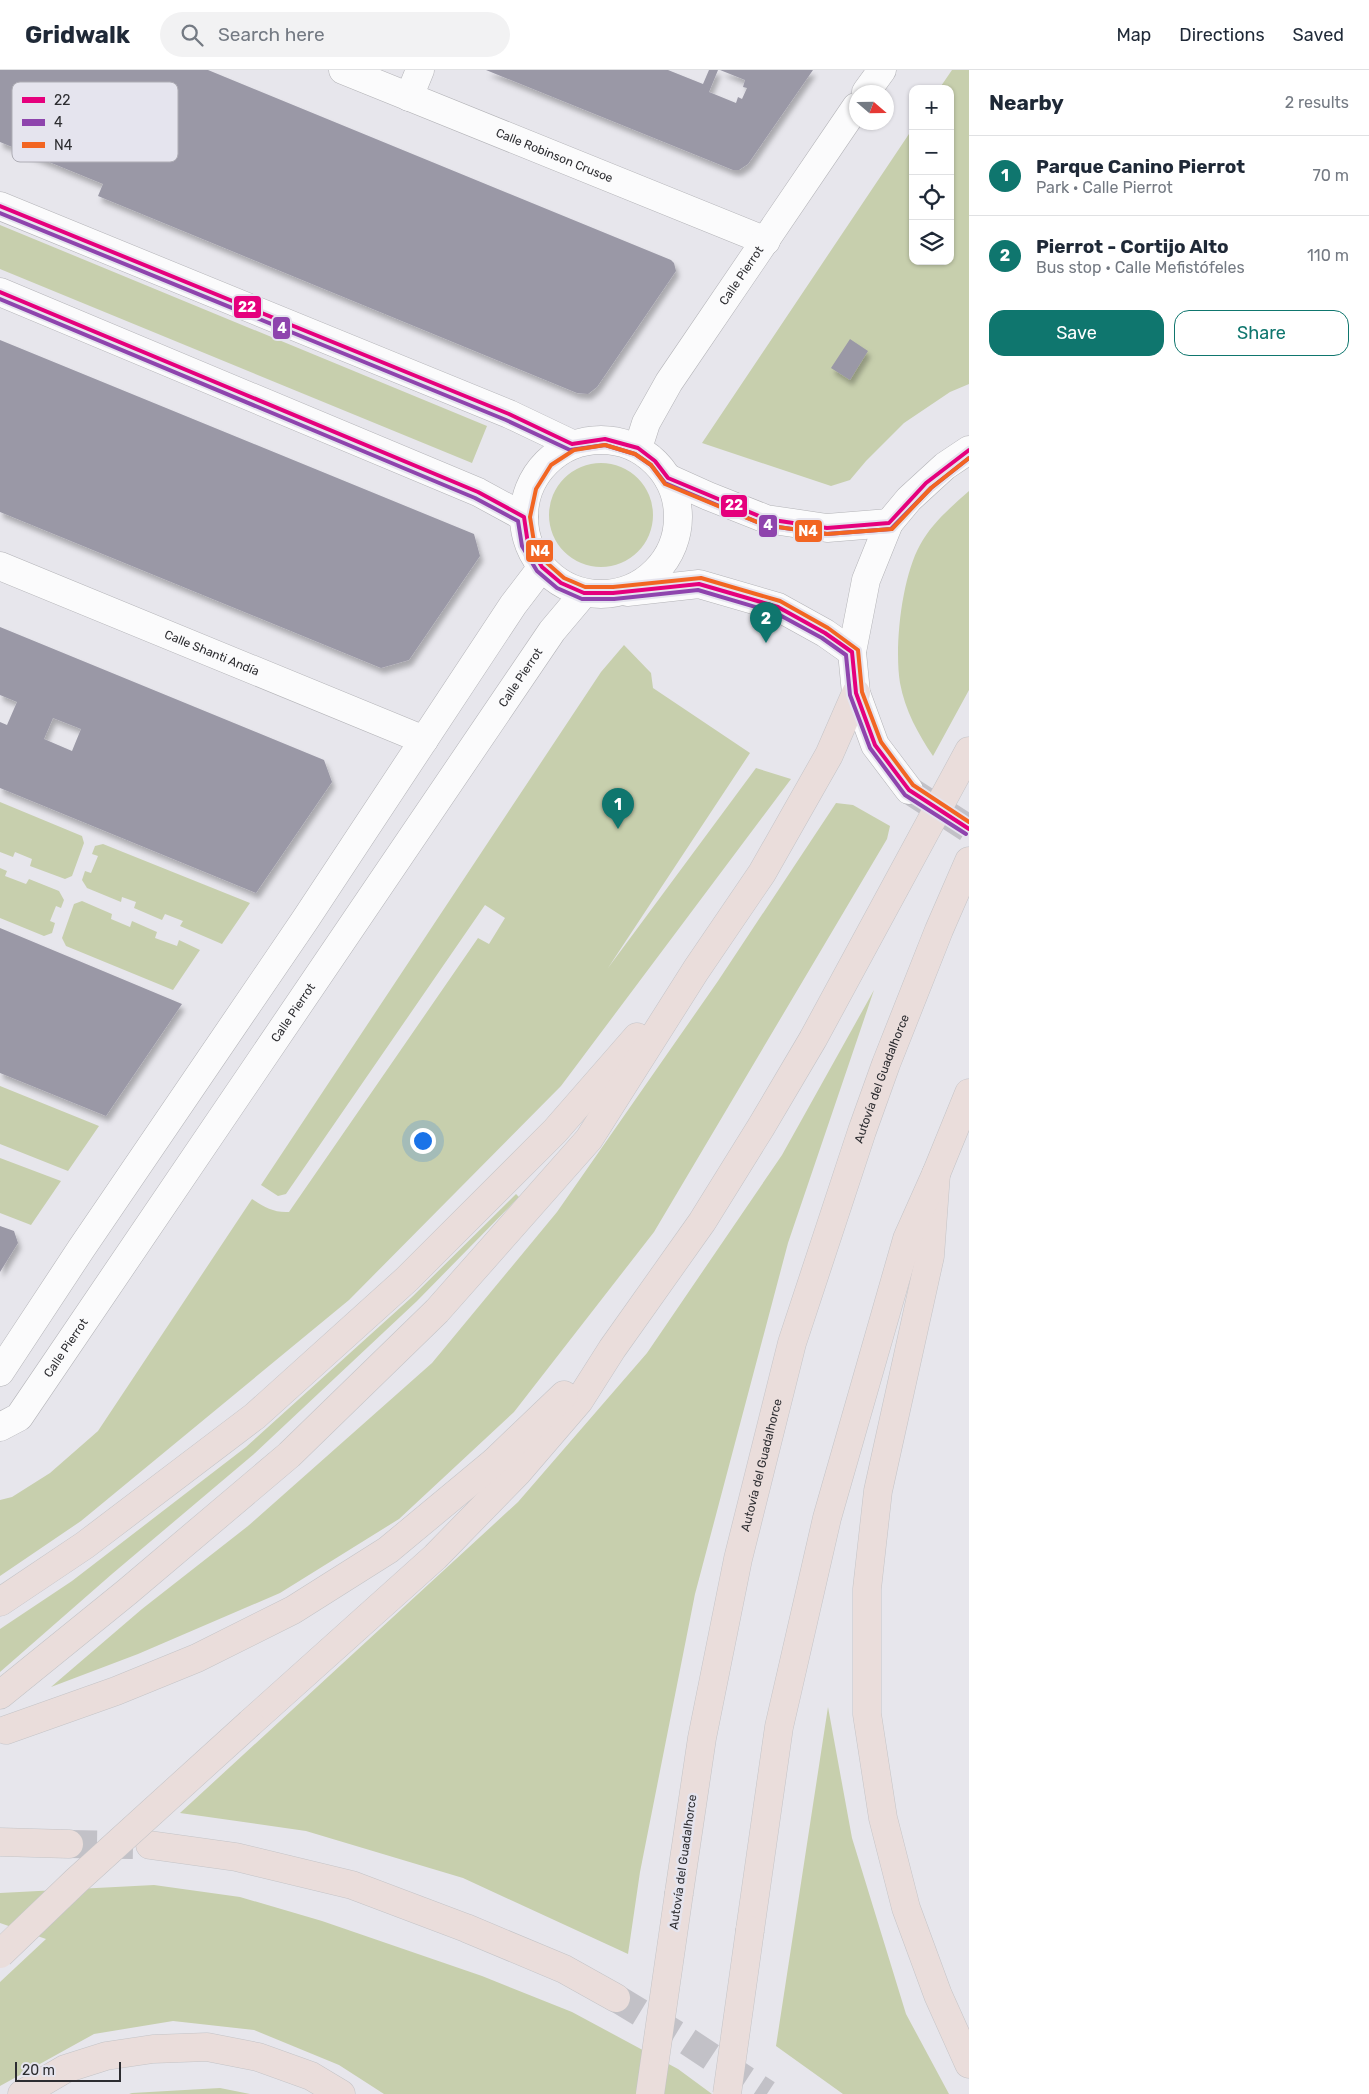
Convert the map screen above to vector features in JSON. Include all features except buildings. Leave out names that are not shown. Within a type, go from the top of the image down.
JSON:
[{"type":"highway","points":[[0,1695],[127,1592],[289,1454],[437,1311],[589,1138],[696,970],[762,873],[829,755],[856,693]]},
{"type":"highway","points":[[0,1954],[76,1881],[435,1556],[518,1472],[580,1401],[612,1349],[702,1222],[761,1128],[813,1040],[969,751]]},
{"type":"highway","name":"Autovía del Guadalhorce","points":[[650,2094],[702,1738],[736,1568],[792,1343],[883,1073],[935,939],[969,861]]},
{"type":"highway","points":[[0,1602],[85,1545],[255,1416],[392,1292],[555,1131],[696,970]]},
{"type":"highway","points":[[727,2094],[779,1727],[827,1518],[907,1239],[969,1093]]},
{"type":"highway","points":[[936,1174],[930,1256],[878,1491],[868,1590],[867,1714],[883,1818],[906,1908],[938,1995],[969,2064]]},
{"type":"highway","points":[[6,1730],[116,1691],[197,1658],[293,1610],[388,1550],[494,1462],[612,1349]]},
{"type":"highway","points":[[0,1842],[69,1844]]},
{"type":"highway","points":[[150,1845],[236,1857],[352,1885],[466,1928],[564,1969],[616,1998]]},
{"type":"highway","points":[[22,2094],[65,2069],[106,2056],[153,2049],[207,2047],[258,2057],[311,2076],[341,2094]]},
{"type":"street","name":"Calle Robinson Crusoe","points":[[343,70],[766,241]]},
{"type":"street","points":[[409,96],[420,70]]},
{"type":"street","points":[[871,85],[882,70]]},
{"type":"street","name":"Calle Pierrot","points":[[638,448],[646,423],[669,382],[849,117]]},
{"type":"street","points":[[0,206],[509,414],[572,444]]},
{"type":"street","points":[[0,292],[478,492],[524,517]]},
{"type":"street","points":[[613,593],[637,585],[656,570],[670,550],[678,526],[677,501],[668,478],[655,461],[638,448],[605,439],[572,444],[546,461],[530,487],[524,517],[528,544],[542,567],[561,583],[584,592],[613,593],[699,584],[778,607],[826,633],[852,652]]},
{"type":"street","points":[[908,790],[875,745],[856,693],[852,652],[866,580],[889,523],[909,499],[923,486],[945,466],[969,450]]},
{"type":"street","points":[[668,478],[766,519],[827,528],[889,523]]},
{"type":"street","name":"Calle Shanti Andía","points":[[0,566],[424,740]]},
{"type":"street","points":[[0,1372],[81,1249],[271,971],[513,605],[542,567]]},
{"type":"street","name":"Calle Pierrot","points":[[0,1427],[19,1417],[552,631],[584,592]]},
{"type":"green space","points":[[952,70],[969,70],[969,384],[950,392],[904,423],[850,480],[831,486],[702,443],[909,134],[909,265],[954,265],[954,85],[942,85]]},
{"type":"green space","points":[[0,225],[487,426],[472,463],[0,269]]},
{"type":"green space","points":[[601,463],[621,467],[638,478],[649,495],[653,515],[649,535],[638,552],[621,563],[601,567],[581,563],[564,552],[553,535],[549,515],[553,495],[564,478],[581,467]]},
{"type":"green space","points":[[969,491],[969,690],[933,756],[913,721],[905,703],[900,683],[898,650],[901,612],[908,575],[920,545],[936,522]]},
{"type":"green space","points":[[624,645],[651,673],[653,688],[750,753],[608,968],[756,768],[791,779],[561,1086],[349,1300],[81,1521],[0,1576],[0,1500],[12,1497],[50,1473],[98,1431],[252,1199],[269,1209],[289,1212],[478,938],[489,944],[505,918],[485,905],[286,1194],[278,1196],[261,1185],[601,672]]},
{"type":"green space","points":[[0,802],[82,836],[84,843],[72,876],[65,879],[30,866],[32,859],[15,852],[13,857],[0,852]]},
{"type":"green space","points":[[836,803],[853,805],[890,826],[887,839],[654,1232],[514,1412],[399,1519],[280,1593],[138,1654],[51,1687],[142,1609],[248,1526],[432,1363],[557,1212],[718,981]]},
{"type":"green space","points":[[103,844],[250,903],[222,944],[180,926],[183,921],[165,914],[162,920],[134,908],[136,902],[122,897],[121,902],[87,888],[82,880],[85,871],[91,873],[98,856],[92,854],[95,846]]},
{"type":"green space","points":[[0,868],[7,871],[5,876],[26,884],[29,879],[59,891],[64,900],[61,908],[56,906],[50,921],[55,923],[52,933],[44,936],[0,918]]},
{"type":"green space","points":[[82,901],[112,914],[111,919],[130,927],[132,921],[157,932],[155,938],[177,946],[179,940],[200,950],[173,990],[66,946],[62,938],[74,904]]},
{"type":"green space","points":[[874,990],[788,1243],[695,1594],[640,1872],[628,1954],[463,1878],[306,1831],[180,1813],[518,1502],[647,1353],[782,1155]]},
{"type":"green space","points":[[0,1086],[99,1126],[68,1171],[0,1144]]},
{"type":"green space","points":[[0,1158],[61,1181],[31,1225],[0,1213]]},
{"type":"green space","points":[[516,1194],[519,1197],[417,1301],[254,1454],[0,1672],[0,1629],[72,1581],[246,1447],[412,1297]]},
{"type":"green space","points":[[828,1707],[852,1838],[906,2014],[949,2094],[843,2094],[776,2046]]},
{"type":"green space","points":[[154,1885],[240,1897],[322,1921],[482,1976],[572,2012],[678,2069],[712,2094],[384,2094],[339,2065],[254,2030],[173,2021],[94,2034],[0,2086],[0,1982],[46,1939],[0,1923],[0,1893]]},
{"type":"green space","points":[[220,2088],[250,2094],[129,2094],[132,2093]]},
{"type":"tunnel","points":[[909,790],[969,829]]},
{"type":"tunnel","points":[[69,1844],[133,1845]]},
{"type":"tunnel","points":[[616,1998],[684,2039],[767,2094]]},
{"type":"transit line","name":"22","points":[[0,206],[509,414],[572,444],[605,439],[638,448],[655,461],[668,478],[766,519],[827,528],[889,523],[926,483],[969,450]]},
{"type":"transit line","name":"4","points":[[0,213],[506,420],[570,450],[605,445],[635,454],[651,465],[665,483],[764,525],[827,534],[891,529],[931,488],[969,458]]},
{"type":"transit line","name":"22","points":[[0,292],[478,492],[524,517],[528,544],[542,567],[561,583],[584,593],[613,593],[699,584],[778,607],[825,633],[852,652],[856,693],[875,745],[909,790],[969,829]]},
{"type":"transit line","name":"4","points":[[0,299],[475,498],[518,521],[522,546],[537,571],[557,588],[582,599],[614,599],[698,590],[776,613],[822,638],[846,655],[850,695],[870,748],[905,795],[966,834]]},
{"type":"transit line","name":"N4","points":[[969,458],[931,488],[892,529],[827,534],[764,525],[665,484],[651,465],[635,454],[605,445],[574,450],[551,465],[536,489],[530,517],[534,542],[547,563],[564,578],[585,587],[613,587],[701,578],[780,601],[828,628],[858,650],[862,692],[881,742],[913,785],[969,822]]},
{"type":"place","name":"Pierrot - Cortijo Alto","points":[[766,643]]},
{"type":"place","name":"Parque Canino Pierrot","points":[[618,829]]}]
